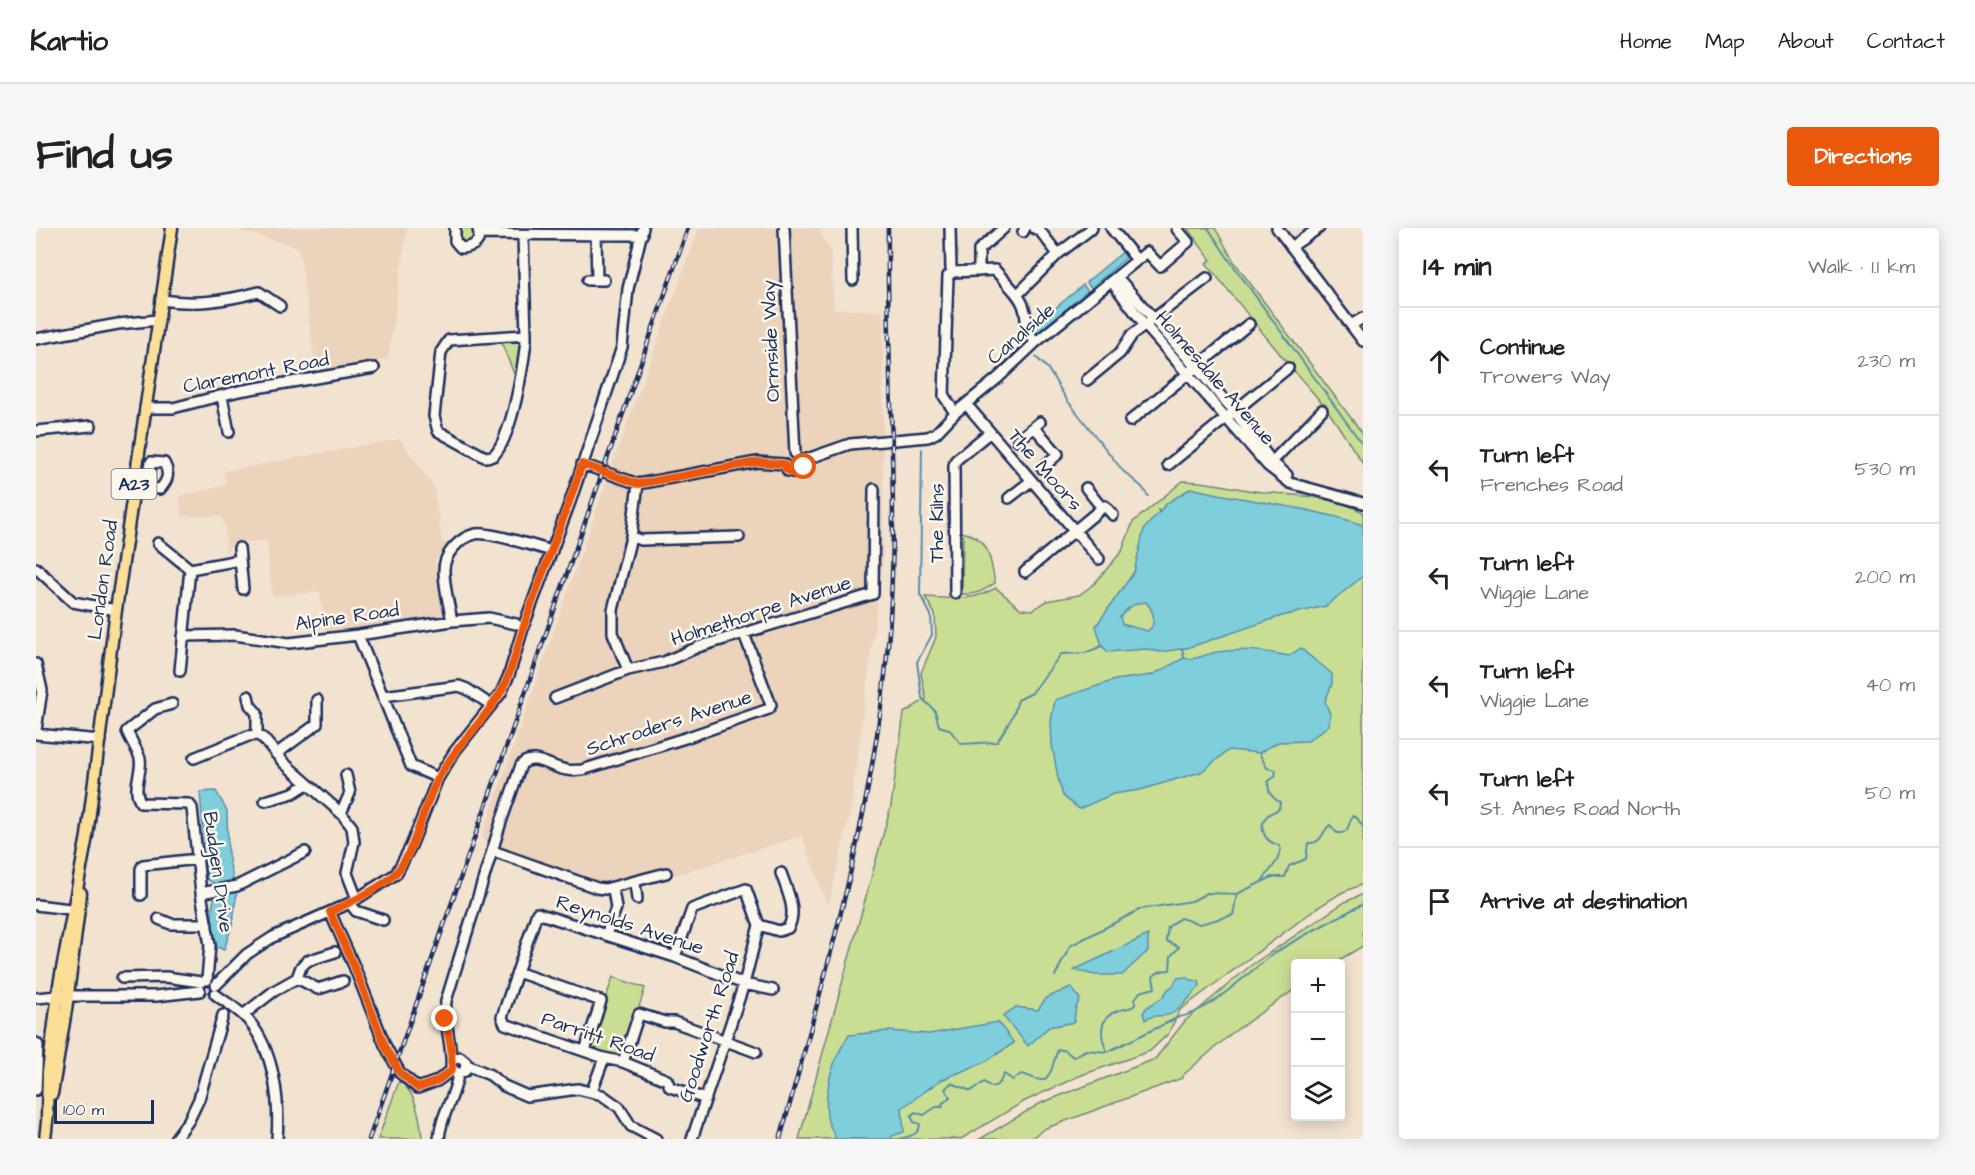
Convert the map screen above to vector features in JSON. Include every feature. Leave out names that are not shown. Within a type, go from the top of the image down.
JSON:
[{"type":"main road","name":"London Road","points":[[42,1136],[56,1073],[63,997],[116,610],[172,228]]},
{"type":"street","points":[[203,985],[202,995],[209,997],[247,954],[273,937],[354,904],[391,878],[400,867],[411,846],[438,778],[455,751],[501,693],[509,675],[524,625],[570,502],[622,347],[628,289],[642,232],[596,236],[524,235],[479,231],[478,242],[472,247],[461,248],[455,241],[455,228]]},
{"type":"street","name":"Ormside Way","points":[[784,228],[795,453]]},
{"type":"street","points":[[852,228],[853,280]]},
{"type":"street","points":[[950,228],[953,272]]},
{"type":"street","points":[[979,271],[979,250],[1004,228]]},
{"type":"street","points":[[1034,228],[1040,231],[1058,254]]},
{"type":"street","points":[[1017,295],[1058,254],[1092,228]]},
{"type":"street","points":[[1110,228],[1137,260],[1147,252],[1160,266],[1188,242],[1177,229]]},
{"type":"street","points":[[1276,228],[1363,341]]},
{"type":"street","points":[[1290,247],[1319,228]]},
{"type":"street","points":[[524,235],[526,335],[521,383],[498,451],[493,456],[485,457],[438,431],[434,416],[441,352],[449,340],[526,335]]},
{"type":"street","points":[[596,236],[596,280]]},
{"type":"street","name":"Canalside","points":[[804,460],[850,444],[928,437],[936,433],[955,413],[1024,355],[1036,342],[1137,260]]},
{"type":"street","points":[[955,413],[944,396],[948,276],[953,272],[995,270],[1025,308],[1026,330],[1036,342]]},
{"type":"street","points":[[1087,380],[1120,353],[1132,335],[1207,278]]},
{"type":"street","name":"Holmesdale Avenue","points":[[1114,279],[1270,464],[1301,485],[1363,503]]},
{"type":"street","points":[[161,300],[208,303],[259,292],[280,306]]},
{"type":"street","points":[[1351,325],[1363,318]]},
{"type":"street","points":[[36,339],[118,324],[158,320]]},
{"type":"street","points":[[1130,421],[1250,324]]},
{"type":"street","name":"Claremont Road","points":[[145,408],[174,408],[239,391],[374,368]]},
{"type":"street","points":[[1168,465],[1288,368]]},
{"type":"street","points":[[222,397],[229,432]]},
{"type":"street","name":"The Moors","points":[[966,405],[1099,559]]},
{"type":"street","points":[[1270,464],[1323,410]]},
{"type":"street","points":[[1005,451],[1037,424],[1058,454],[1009,498]]},
{"type":"street","points":[[36,431],[91,426]]},
{"type":"street","name":"The Kilns","points":[[955,593],[954,465],[956,460],[989,433]]},
{"type":"street","points":[[795,453],[804,460],[802,470],[796,473],[788,471],[784,464],[786,458],[795,453]]},
{"type":"street","points":[[582,464],[638,484],[757,462],[784,464]]},
{"type":"street","points":[[136,472],[149,472]]},
{"type":"street","points":[[628,670],[613,633],[613,610],[631,537],[638,484]]},
{"type":"street","points":[[1086,488],[1102,508]]},
{"type":"street","name":"Holmethorpe Avenue","points":[[555,698],[628,670],[664,662],[698,647],[873,594],[874,489]]},
{"type":"street","points":[[1025,572],[1105,506],[1113,515]]},
{"type":"street","points":[[452,621],[444,570],[453,547],[476,534],[508,539],[552,551]]},
{"type":"street","points":[[631,537],[641,540],[739,537]]},
{"type":"street","points":[[158,543],[190,569],[240,560]]},
{"type":"street","points":[[239,548],[243,589]]},
{"type":"street","points":[[36,568],[73,602],[116,610]]},
{"type":"street","points":[[180,671],[190,569]]},
{"type":"street","name":"Alpine Road","points":[[183,636],[235,635],[288,643],[452,621],[489,618],[516,624]]},
{"type":"street","name":"Schroders Avenue","points":[[493,851],[519,770],[526,760],[532,759],[566,770],[582,770],[769,710],[771,705],[744,634]]},
{"type":"street","points":[[358,635],[411,766],[438,778]]},
{"type":"street","points":[[36,664],[42,690],[36,732],[100,740]]},
{"type":"street","points":[[383,696],[459,686],[491,705]]},
{"type":"street","points":[[276,754],[316,724],[317,700]]},
{"type":"street","points":[[246,703],[257,713],[257,735]]},
{"type":"street","name":"Budgen Drive","points":[[172,704],[155,709],[127,731],[140,759],[137,781],[138,798],[143,805],[191,805],[201,893],[210,945],[203,985]]},
{"type":"street","points":[[194,758],[248,736],[257,735],[263,738],[276,754],[341,813],[352,827],[354,834],[347,873],[354,904],[383,920]]},
{"type":"street","points":[[341,813],[350,793],[346,775]]},
{"type":"street","points":[[265,801],[293,793],[307,784]]},
{"type":"street","points":[[439,1139],[440,1123],[456,1089],[445,1019],[446,1001],[493,851],[597,888],[613,889],[666,873]]},
{"type":"street","points":[[201,893],[237,886],[304,852]]},
{"type":"street","points":[[141,895],[143,865],[198,859]]},
{"type":"street","points":[[675,957],[692,909],[746,889],[763,926],[779,931],[788,928],[793,915],[782,873]]},
{"type":"street","points":[[635,883],[638,899]]},
{"type":"street","points":[[606,935],[616,908],[613,889]]},
{"type":"street","points":[[36,905],[76,910]]},
{"type":"street","points":[[330,912],[354,966],[376,1026],[400,1073],[418,1088],[437,1081],[454,1068],[457,1058],[463,1058],[467,1065],[490,1075],[511,1090],[527,1096],[578,1089],[602,1095],[619,1107],[631,1126],[656,1139]]},
{"type":"street","name":"Reynolds Avenue","points":[[517,972],[537,913],[675,957],[744,984],[772,990]]},
{"type":"street","points":[[159,919],[171,924],[207,924]]},
{"type":"street","name":"Goodworth Road","points":[[692,1139],[763,926]]},
{"type":"street","points":[[243,1015],[274,991],[297,978],[307,960],[335,952]]},
{"type":"street","points":[[517,972],[601,1001],[585,1051]]},
{"type":"street","name":"Parritt Road","points":[[517,972],[502,1017],[508,1026],[604,1058],[623,1062],[667,1080],[670,1087],[706,1099]]},
{"type":"street","points":[[123,978],[166,977],[216,989],[243,1015],[257,1033],[270,1066],[276,1095],[277,1139]]},
{"type":"street","points":[[297,978],[318,989],[343,981]]},
{"type":"street","points":[[36,998],[156,996],[203,985]]},
{"type":"street","points":[[623,1062],[639,1014],[665,1022],[674,1022],[756,1052]]},
{"type":"street","points":[[175,1139],[189,1120],[199,1100],[223,1015]]},
{"type":"street","points":[[36,1043],[36,1090]]},
{"type":"street","points":[[592,1091],[604,1058]]},
{"type":"street","points":[[454,1068],[465,1071],[467,1065]]},
{"type":"shaded area","points":[[232,228],[407,228],[388,359],[317,374],[299,248]]},
{"type":"shaded area","points":[[699,228],[820,228],[823,240],[830,248],[834,309],[883,311],[883,561],[850,812],[828,907],[802,836],[671,876],[666,881],[662,869],[611,884],[568,872],[481,839],[614,460]]},
{"type":"shaded area","points":[[400,439],[434,488],[442,541],[451,545],[434,561],[440,580],[445,618],[325,634],[320,592],[272,596],[267,541],[234,541],[226,553],[225,526],[221,516],[182,516],[179,496],[226,485],[224,471]]},
{"type":"green space","points":[[457,228],[475,228],[476,235],[472,243],[461,243],[457,239]]},
{"type":"green space","points":[[1187,228],[1215,228],[1235,263],[1363,434],[1363,464],[1327,409],[1206,263],[1211,260]]},
{"type":"green space","points":[[523,338],[519,377],[515,376],[500,339]]},
{"type":"green space","points":[[1183,481],[1314,497],[1338,502],[1363,512],[1363,884],[1341,893],[1317,908],[1180,1010],[1168,1034],[1150,1051],[1079,1076],[1025,1101],[961,1139],[799,1139],[891,806],[904,713],[926,699],[921,673],[936,637],[935,614],[925,597],[970,597],[996,588],[1021,609],[1033,610],[1047,601],[1079,595],[1094,584],[1122,551],[1133,522]]},
{"type":"green space","points":[[960,532],[970,534],[983,543],[990,557],[995,583],[975,593],[962,594],[963,537]]},
{"type":"green space","points":[[1363,894],[1363,946],[1341,959],[1291,959],[1291,992],[1232,1033],[1182,1078],[1044,1129],[1030,1139],[980,1139],[1041,1103],[1155,1059],[1185,1021],[1250,966],[1345,902]]},
{"type":"green space","points":[[613,977],[645,988],[623,1057],[619,1058],[606,1052],[594,1051],[590,1045]]},
{"type":"green space","points":[[399,1081],[410,1092],[413,1099],[419,1115],[422,1139],[378,1139]]},
{"type":"water","points":[[1124,251],[1128,256],[1091,288],[1086,282]]},
{"type":"water","points":[[1083,285],[1088,291],[1035,335],[1030,329]]},
{"type":"water","points":[[1191,488],[1321,513],[1363,525],[1363,576],[1326,606],[1282,616],[1187,648],[1160,652],[1147,649],[1108,652],[1102,646],[1096,626],[1134,572],[1144,529],[1167,503]],"holes":[[[1146,602],[1153,614],[1153,620],[1152,627],[1147,631],[1122,624],[1120,617],[1129,608]]]},
{"type":"water","points":[[1301,648],[1332,674],[1332,684],[1325,701],[1330,714],[1329,725],[1308,741],[1278,742],[1259,753],[1229,750],[1201,772],[1140,790],[1113,794],[1079,809],[1063,796],[1052,745],[1051,721],[1055,700],[1115,680],[1152,675],[1184,658],[1193,659],[1217,652],[1235,650],[1262,651],[1289,656]]},
{"type":"water","points":[[216,791],[227,811],[228,855],[234,883],[216,885],[207,879],[200,792]]},
{"type":"water","points":[[237,890],[233,922],[224,950],[213,945],[212,909],[215,894]]},
{"type":"water","points":[[1148,935],[1148,951],[1122,975],[1095,975],[1074,970]]},
{"type":"water","points":[[1186,977],[1199,981],[1200,986],[1186,1002],[1173,1013],[1145,1020],[1143,1013],[1146,1008],[1163,997],[1177,978]]},
{"type":"water","points":[[1071,987],[1080,999],[1076,1007],[1074,1022],[1049,1027],[1028,1046],[1003,1016],[1016,1007],[1038,1010],[1046,998]]},
{"type":"water","points":[[998,1022],[1014,1043],[985,1062],[941,1080],[902,1108],[904,1132],[892,1136],[891,1139],[836,1139],[828,1120],[826,1106],[828,1084],[838,1053],[849,1035],[888,1031],[929,1034]]},
{"type":"waterway","points":[[1208,228],[1363,445]]},
{"type":"waterway","points":[[1036,357],[1048,369],[1067,400],[1123,471],[1142,487],[1148,496]]},
{"type":"waterway","points":[[922,449],[920,594],[931,615],[932,635],[917,662],[922,698],[935,711],[939,726],[949,729],[961,744],[997,742],[1012,718],[1018,700],[1032,693],[1061,654],[1085,653],[1102,646]]},
{"type":"waterway","points":[[1182,648],[1184,658]]},
{"type":"waterway","points":[[1259,753],[1267,768],[1276,770],[1275,776],[1268,782],[1268,785],[1272,796],[1280,802],[1279,809],[1267,816],[1263,830],[1266,838],[1281,849],[1277,861],[1262,881]]},
{"type":"waterway","points":[[1237,894],[1272,877],[1285,877],[1289,866],[1306,859],[1308,843],[1319,840],[1330,825],[1337,833],[1342,833],[1347,830],[1352,816],[1357,818],[1363,827]]},
{"type":"waterway","points":[[1055,976],[1070,946],[1141,909],[1192,901],[1207,893],[1237,894]]},
{"type":"waterway","points":[[1107,1052],[1102,1034],[1106,1018],[1117,1011],[1131,1008],[1135,1005],[1135,999],[1140,992],[1155,988],[1153,977],[1155,975],[1160,971],[1170,970],[1171,956],[1179,947],[1166,941],[1168,927],[1180,918],[1200,924],[1233,915],[1237,894]]},
{"type":"waterway","points":[[899,1139],[918,1131],[920,1124],[914,1122],[911,1116],[915,1112],[924,1115],[936,1107],[943,1107],[942,1104],[950,1097],[945,1089],[951,1083],[971,1091],[984,1082],[991,1087],[996,1085],[1004,1074],[1013,1080],[1021,1074],[1045,1080],[1051,1071],[1058,1049],[1066,1051],[1073,1057],[1086,1050],[1107,1052],[1179,1017],[1204,1008],[1278,951],[1363,904]]},
{"type":"railway","points":[[369,1139],[688,228]]},
{"type":"railway","points":[[780,1139],[845,895],[871,771],[881,708],[888,645],[893,541],[888,228]]},
{"type":"route","points":[[445,1019],[451,1047],[452,1070],[437,1081],[418,1088],[400,1073],[385,1046],[330,912],[357,899],[396,874],[405,860],[438,778],[455,751],[501,693],[582,464],[638,484],[757,462],[784,464],[786,469],[792,473],[799,472],[804,467]]}]
